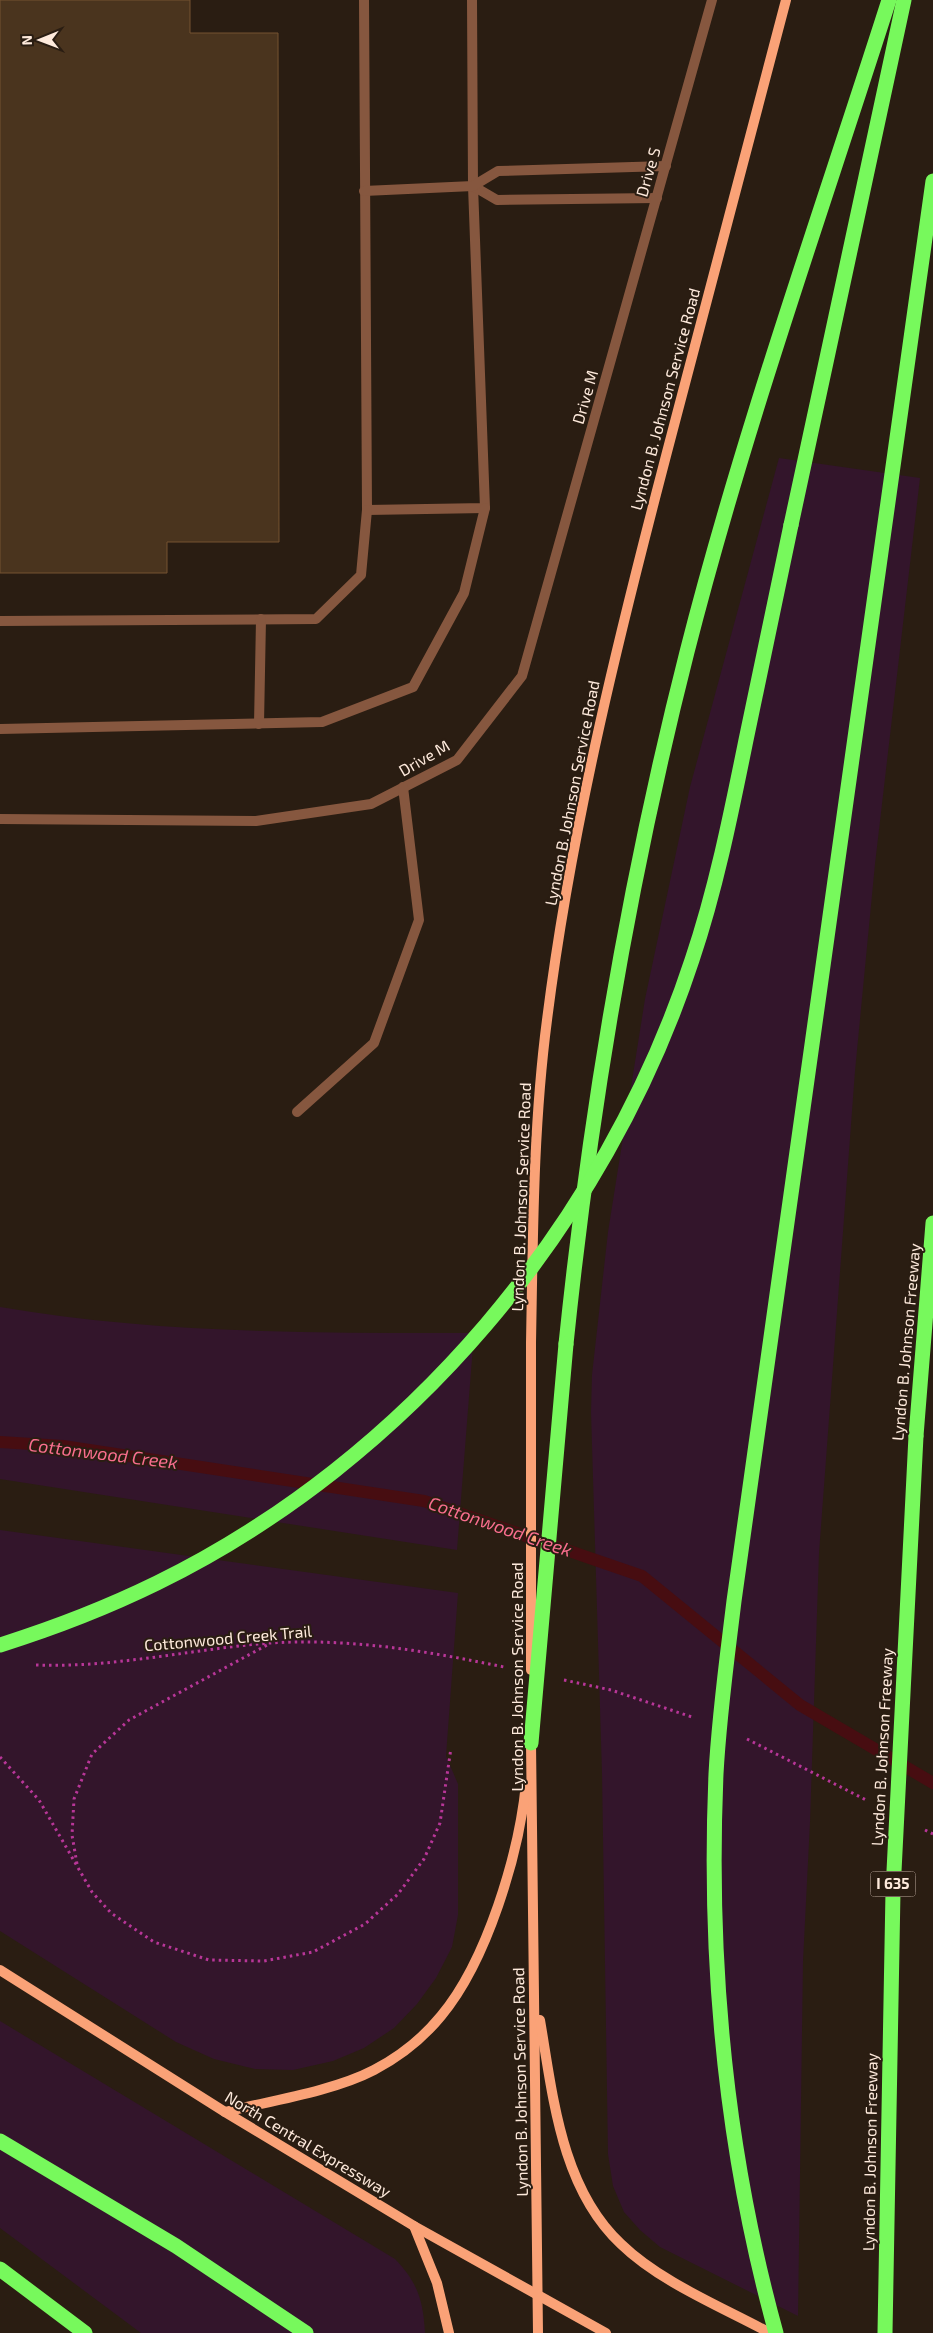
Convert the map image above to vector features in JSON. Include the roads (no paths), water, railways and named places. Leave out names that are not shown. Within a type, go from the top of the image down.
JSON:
[{"type":"highway","points":[[531,1743],[566,1344],[581,1204],[623,941],[647,820],[687,650],[734,484],[889,0]]},
{"type":"highway","points":[[0,1645],[101,1609],[158,1582],[259,1524],[344,1463],[445,1370],[512,1292],[569,1216],[623,1127],[648,1076],[670,1021],[709,905],[740,770],[904,0]]},
{"type":"highway","points":[[776,2333],[744,2191],[726,2068],[720,2002],[714,1885],[716,1772],[734,1601],[933,182]]},
{"type":"highway","name":"Lyndon B. Johnson Freeway","points":[[885,2333],[893,1891],[916,1436],[933,1223]]},
{"type":"highway","points":[[0,2141],[176,2246],[306,2333]]},
{"type":"highway","points":[[0,2269],[85,2333]]},
{"type":"main road","name":"Lyndon B. Johnson Service Road","points":[[538,2333],[531,1743],[531,1343],[534,1167],[538,1098],[554,970],[582,810],[613,666],[646,530],[786,0]]},
{"type":"main road","points":[[225,2112],[346,2082],[373,2071],[396,2057],[420,2038],[442,2016],[460,1989],[478,1953],[507,1874],[525,1794],[531,1743]]},
{"type":"main road","name":"North Central Expressway","points":[[0,1970],[225,2112],[414,2226],[606,2333]]},
{"type":"main road","points":[[535,1989],[562,2132],[573,2169],[585,2196],[602,2224],[621,2245],[671,2280],[770,2333]]},
{"type":"main road","points":[[414,2226],[437,2283],[449,2333]]},
{"type":"lane","points":[[0,621],[316,619],[361,575],[367,510],[364,0]]},
{"type":"lane","points":[[0,729],[322,722],[412,687],[464,593],[485,508],[473,186],[472,0]]},
{"type":"lane","name":"Drive S","points":[[613,352],[712,0]]},
{"type":"lane","points":[[364,192],[473,186],[498,171],[666,166]]},
{"type":"lane","points":[[473,186],[497,200],[657,198]]},
{"type":"lane","name":"Drive M","points":[[0,819],[256,821],[371,804],[457,760],[522,676],[613,352]]},
{"type":"lane","points":[[367,510],[485,508]]},
{"type":"lane","points":[[259,724],[261,619]]},
{"type":"lane","points":[[297,1112],[374,1043],[419,920],[403,788]]},
{"type":"waterway","name":"Cottonwood Creek","points":[[0,1442],[63,1446],[424,1501],[642,1576],[800,1705],[933,1783]]}]
